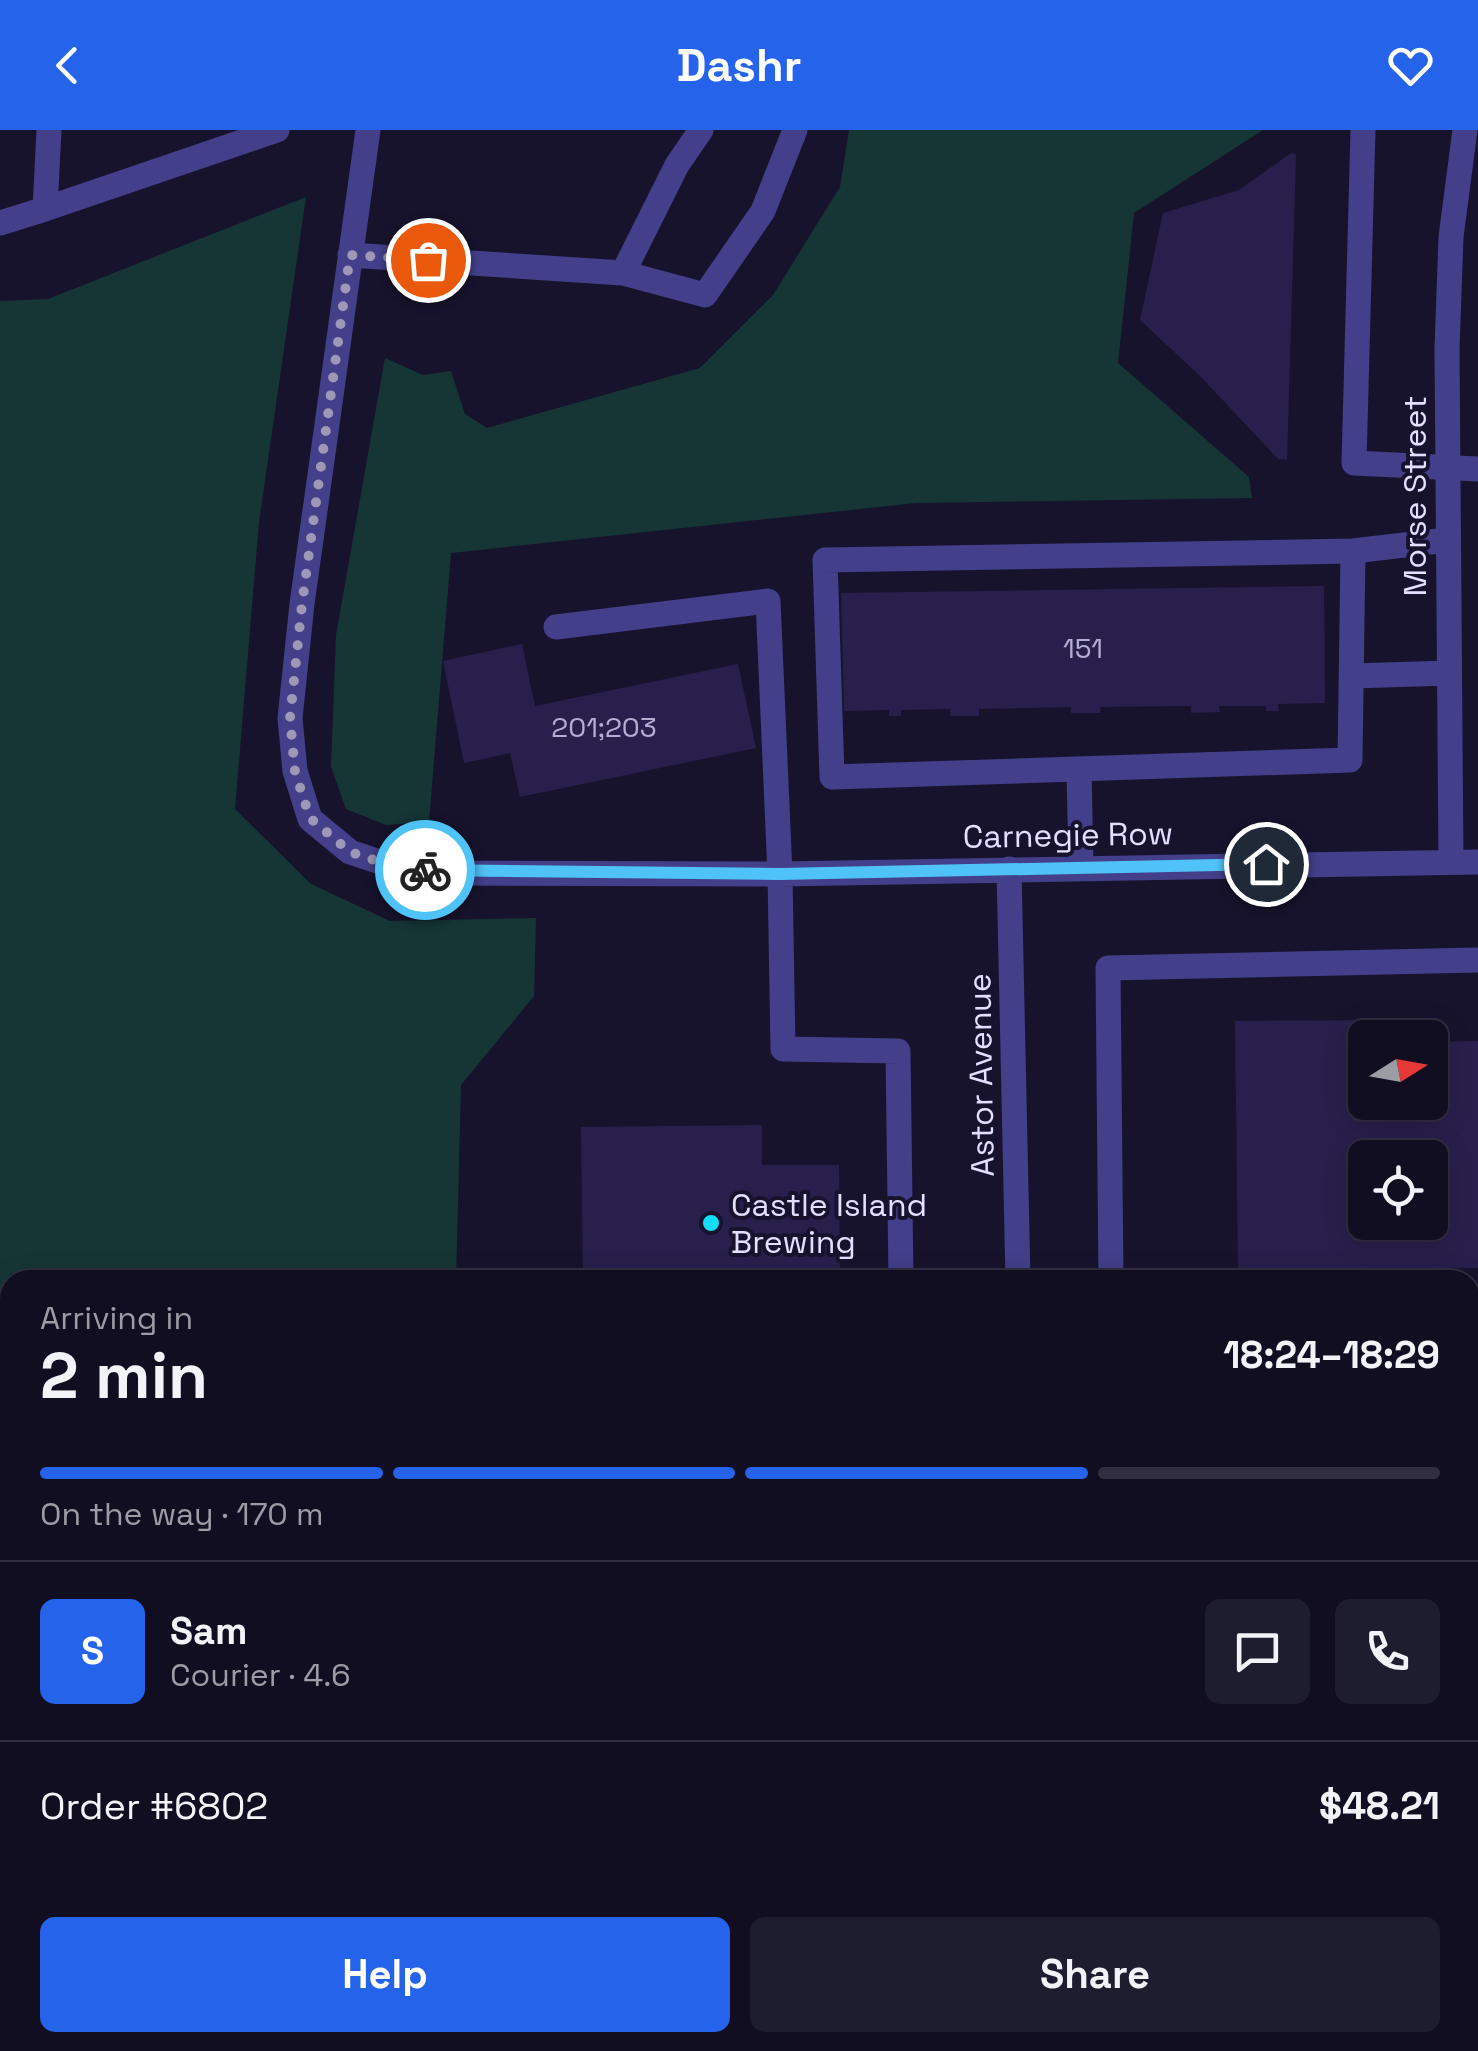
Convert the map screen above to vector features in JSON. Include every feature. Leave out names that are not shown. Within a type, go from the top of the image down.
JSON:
[{"type":"street","points":[[45,209],[49,130]]},
{"type":"street","points":[[0,223],[277,130]]},
{"type":"street","name":"Carnegie Row","points":[[368,130],[304,584],[290,718],[295,772],[310,818],[350,852],[398,868],[460,872],[780,874],[1478,862]]},
{"type":"street","points":[[624,272],[677,165],[701,130]]},
{"type":"street","points":[[350,255],[624,272],[705,294],[762,210],[795,130]]},
{"type":"street","points":[[1363,130],[1354,463],[1478,469]]},
{"type":"street","name":"Morse Street","points":[[1450,862],[1446,469],[1451,238],[1465,130]]},
{"type":"street","points":[[1352,550],[1350,760],[832,777],[825,560],[1352,550],[1447,540]]},
{"type":"street","points":[[556,628],[768,601],[783,1049],[898,1051],[900,1270]]},
{"type":"street","points":[[1352,676],[1449,673]]},
{"type":"street","points":[[1079,769],[1082,866]]},
{"type":"street","name":"Astor Avenue","points":[[1009,869],[1018,1270]]},
{"type":"street","points":[[1110,1270],[1108,968],[1478,960]]},
{"type":"green space","points":[[849,130],[1263,130],[1134,213],[1118,363],[1249,477],[1252,498],[916,503],[451,553],[429,822],[386,825],[346,809],[331,767],[336,635],[385,358],[423,375],[451,371],[465,414],[487,428],[700,368],[773,295],[840,187]]},
{"type":"green space","points":[[306,197],[259,522],[235,809],[311,884],[390,921],[536,918],[534,996],[461,1085],[456,1270],[0,1270],[0,301],[48,299]]},
{"type":"building","points":[[1291,153],[1296,154],[1287,460],[1278,459],[1200,376],[1140,320],[1163,213],[1239,190]]},
{"type":"building","points":[[1324,586],[1325,703],[1278,704],[1279,711],[1266,711],[1266,706],[1219,706],[1220,712],[1191,713],[1191,706],[1100,707],[1101,713],[1071,713],[1071,707],[979,709],[979,716],[950,716],[950,709],[901,710],[901,716],[889,716],[889,710],[844,711],[841,593]]},
{"type":"building","points":[[522,644],[535,706],[738,664],[756,748],[520,797],[510,753],[464,763],[443,661]]},
{"type":"building","points":[[1348,1020],[1348,1120],[1448,1120],[1448,1042],[1478,1041],[1478,1268],[1238,1270],[1235,1021]]},
{"type":"building","name":"Castle Island Brewing","points":[[762,1125],[762,1165],[839,1165],[840,1270],[583,1270],[581,1127]]},
{"type":"way so far","points":[[425,870],[398,868],[350,852],[310,818],[295,772],[290,718],[350,255],[428,260]]},
{"type":"place","name":"Castle Island Brewing","points":[[711,1223]]},
{"type":"route","points":[[425,870],[780,874],[1266,864]]}]
